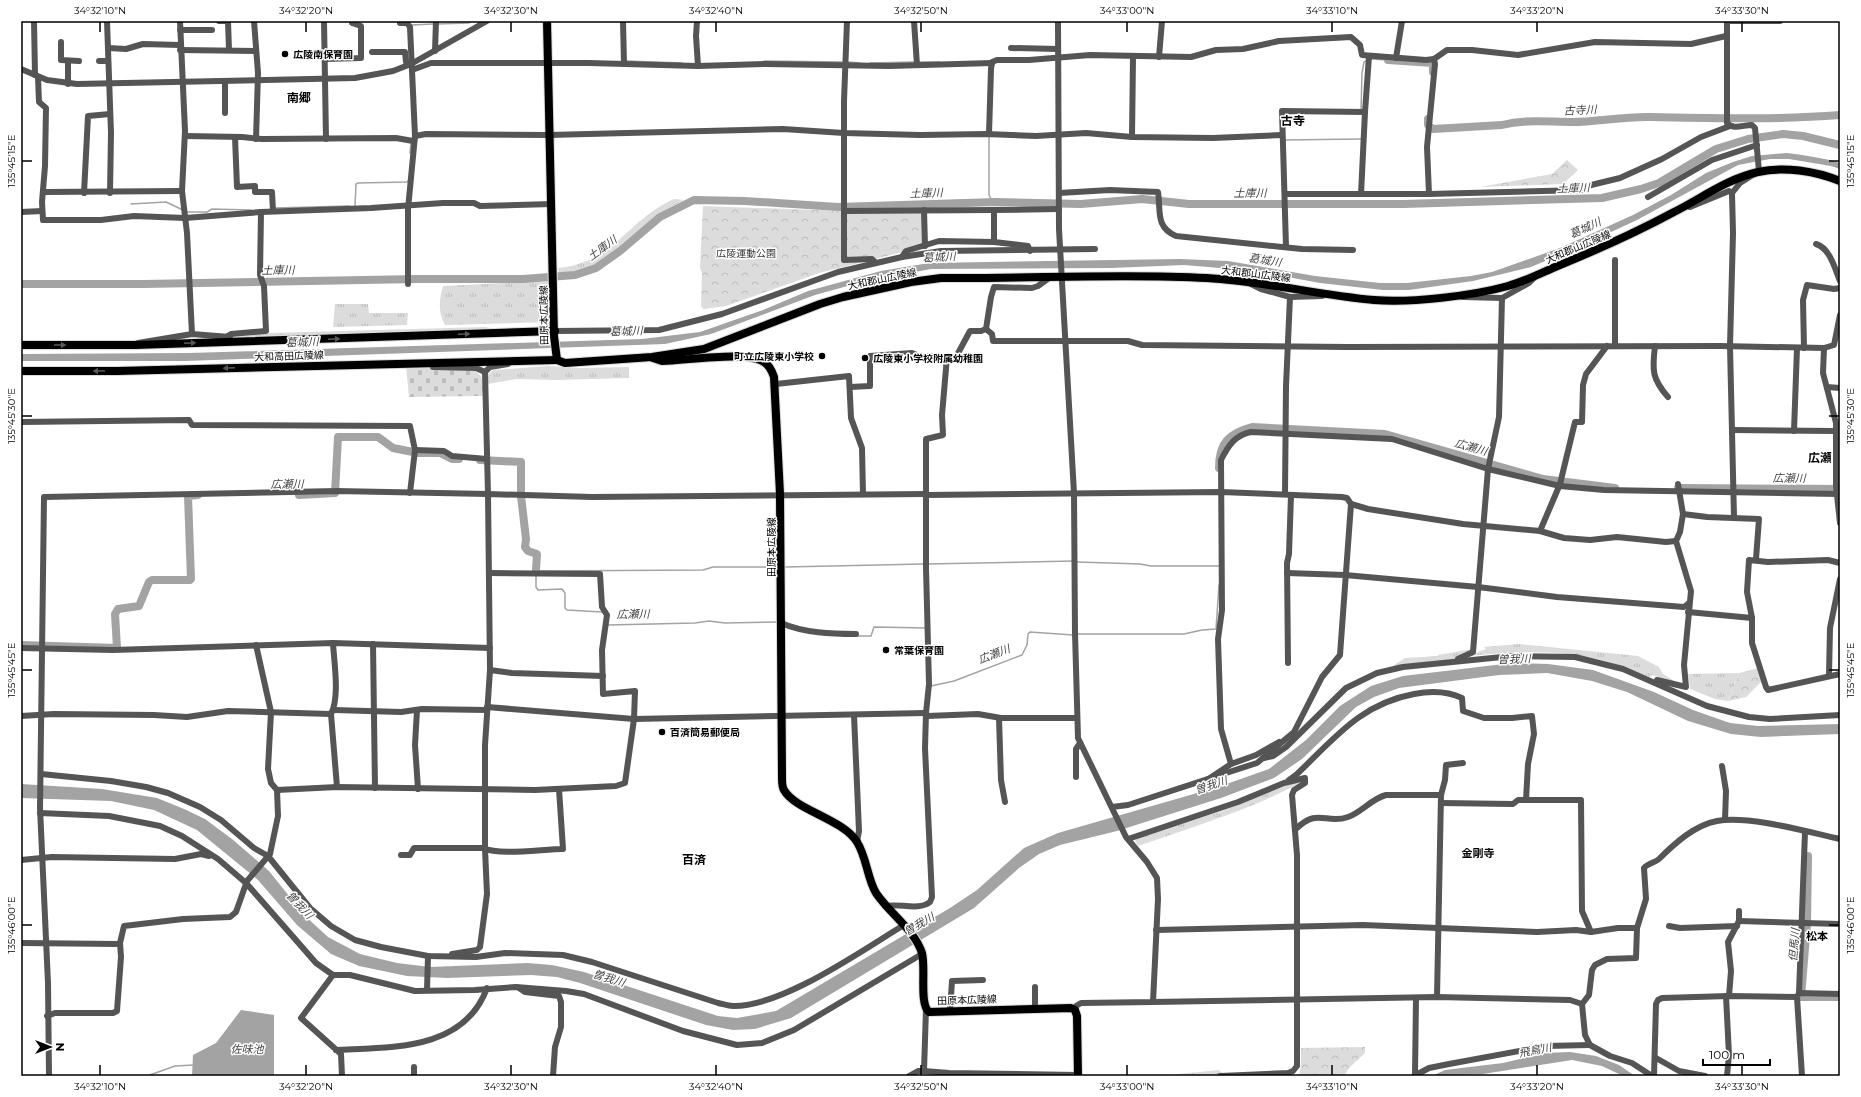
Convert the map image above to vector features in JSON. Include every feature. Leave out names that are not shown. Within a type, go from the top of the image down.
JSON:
[{"type":"main road","name":"田原本広陵線","points":[[547,21],[556,358],[573,363],[652,358],[662,361],[745,356],[764,362],[772,370],[776,384],[780,494],[781,715],[782,778],[784,790],[794,800],[843,828],[857,842],[875,892],[885,906],[906,928],[921,951],[924,964],[924,1002],[926,1009],[930,1012],[1036,1008],[1070,1008],[1075,1010]]},
{"type":"main road","name":"大和郡山広陵線","points":[[652,358],[704,349],[820,304],[911,282],[942,278],[1187,277],[1247,282],[1337,296],[1396,300],[1456,295],[1505,287],[1537,275],[1616,242],[1728,182],[1760,171],[1778,170],[1806,172],[1840,181]]},
{"type":"main road","name":"大和高田広陵線","points":[[21,345],[135,345],[555,334]]},
{"type":"main road","name":"大和高田広陵線","points":[[21,371],[117,371],[517,360],[534,361],[556,358]]},
{"type":"main road","points":[[1075,1010],[1077,1016],[1078,1075]]},
{"type":"street","points":[[34,21],[40,104],[46,108],[44,192],[42,211],[43,220],[101,220],[134,216],[184,213],[261,212],[273,209],[474,203],[480,206],[552,204]]},
{"type":"street","points":[[107,21],[110,114],[110,192]]},
{"type":"street","points":[[180,21],[185,136],[182,191],[192,334]]},
{"type":"street","points":[[219,21],[228,21],[229,50]]},
{"type":"street","points":[[254,21],[258,81],[256,139]]},
{"type":"street","points":[[324,21],[326,139]]},
{"type":"street","points":[[325,59],[361,58],[361,26],[352,23],[352,21]]},
{"type":"street","points":[[400,21],[400,23],[409,25],[411,63],[412,176],[408,206],[408,284]]},
{"type":"street","points":[[21,69],[37,76],[68,84],[325,80],[374,75],[411,63],[487,21]]},
{"type":"street","points":[[623,21],[624,62]]},
{"type":"street","points":[[697,21],[696,36],[698,64]]},
{"type":"street","points":[[847,21],[844,133],[844,260],[872,259],[876,263]]},
{"type":"street","points":[[914,21],[917,65]]},
{"type":"street","points":[[1058,21],[1060,249],[1067,340],[1074,493],[1076,718],[1080,743],[1127,838],[1147,862],[1157,878],[1153,1002]]},
{"type":"street","points":[[1159,57],[1162,21]]},
{"type":"street","points":[[1396,58],[1402,21]]},
{"type":"street","points":[[1730,126],[1727,123],[1727,21],[1780,21]]},
{"type":"street","points":[[435,51],[436,23]]},
{"type":"street","points":[[180,30],[212,30]]},
{"type":"street","points":[[372,52],[406,52],[406,62],[411,63],[624,62],[698,64],[795,63],[917,65],[992,63],[997,60],[1058,59],[1090,55],[1191,57],[1216,50],[1243,49],[1280,41],[1351,37],[1360,45],[1362,55],[1426,60],[1434,59],[1447,50],[1472,50],[1518,55],[1595,42],[1691,44],[1726,36]]},
{"type":"street","points":[[61,42],[61,60],[79,61]]},
{"type":"street","points":[[108,48],[126,49],[143,44],[256,51]]},
{"type":"street","points":[[1011,48],[1058,49]]},
{"type":"street","points":[[1361,194],[1369,56]]},
{"type":"street","points":[[1132,137],[1133,57]]},
{"type":"street","points":[[1429,194],[1427,147],[1435,64],[1434,59]]},
{"type":"street","points":[[68,61],[68,84]]},
{"type":"street","points":[[99,61],[108,61]]},
{"type":"street","points":[[988,134],[992,63]]},
{"type":"street","points":[[225,82],[225,113]]},
{"type":"street","points":[[1286,247],[1282,111],[1365,112]]},
{"type":"street","points":[[84,193],[88,116],[110,114]]},
{"type":"street","points":[[1285,196],[1581,190],[1587,186],[1620,178],[1662,159],[1701,137],[1730,126],[1736,127],[1752,125],[1757,131],[1760,171],[1740,183],[1732,193],[1734,233],[1730,346],[1734,517]]},
{"type":"street","points":[[185,136],[256,139],[412,139],[426,134],[549,135],[783,129],[844,133],[988,134],[1036,136],[1059,133],[1132,137],[1213,138],[1282,135]]},
{"type":"street","points":[[235,137],[237,187],[255,186],[255,192],[272,192],[273,209]]},
{"type":"street","points":[[1648,197],[1712,160],[1757,145]]},
{"type":"street","points":[[1059,193],[1134,190],[1158,192],[1161,223],[1167,232],[1176,236],[1302,249],[1353,250]]},
{"type":"street","points":[[44,192],[84,193],[182,191]]},
{"type":"street","points":[[1678,210],[1729,191],[1732,193]]},
{"type":"street","points":[[844,211],[1059,209]]},
{"type":"street","points":[[924,210],[925,246]]},
{"type":"street","points":[[994,210],[994,242]]},
{"type":"street","points":[[21,212],[42,211]]},
{"type":"street","points":[[226,337],[231,334],[266,331],[264,286],[260,275],[261,212]]},
{"type":"street","points":[[902,257],[906,251],[939,241],[994,242],[1028,246],[1030,250]]},
{"type":"street","points":[[1816,244],[1820,245],[1833,262],[1840,281]]},
{"type":"street","points":[[555,334],[659,330],[722,314],[820,278],[902,257],[941,251],[1095,249]]},
{"type":"street","points":[[1615,346],[1616,260]]},
{"type":"street","points":[[1456,295],[1469,298],[1502,298],[1529,283],[1537,275]]},
{"type":"street","points":[[986,329],[994,287],[1032,288],[1038,286],[1049,278]]},
{"type":"street","points":[[1247,282],[1261,289],[1290,298],[1337,296]]},
{"type":"street","points":[[1794,431],[1803,300],[1807,285],[1834,289],[1840,288]]},
{"type":"street","points":[[1288,663],[1288,494],[1286,386],[1290,298]]},
{"type":"street","points":[[1455,661],[1473,652],[1488,465],[1499,417],[1502,298]]},
{"type":"street","points":[[986,329],[992,334],[993,341],[1128,341],[1142,344],[1288,346],[1730,346],[1824,348],[1834,346],[1839,320]]},
{"type":"street","points":[[850,387],[870,386],[870,356],[912,353],[919,356],[947,357],[958,355],[970,331],[981,331],[986,329]]},
{"type":"street","points":[[135,345],[144,341],[192,334],[240,338],[254,341]]},
{"type":"street","points":[[1540,531],[1561,483],[1575,422],[1582,422],[1583,385],[1586,374],[1608,346]]},
{"type":"street","points":[[1655,346],[1653,359],[1656,383],[1668,397]]},
{"type":"street","points":[[1824,348],[1823,373],[1836,423],[1837,491],[1840,523]]},
{"type":"street","points":[[885,906],[895,904],[922,907],[930,902],[932,897],[926,780],[926,715],[929,686],[926,439],[943,435],[942,416],[947,357]]},
{"type":"street","points":[[40,774],[111,781],[168,793],[195,804],[221,820],[254,848],[266,859],[310,908],[338,931],[362,942],[427,958],[478,950],[480,947],[487,894],[485,849],[487,709],[490,670],[485,372],[490,367],[534,361]]},
{"type":"street","points":[[392,363],[414,366],[476,368],[485,372]]},
{"type":"street","points":[[776,384],[849,376],[852,418],[862,448],[863,494]]},
{"type":"street","points":[[1827,387],[1840,388]]},
{"type":"street","points":[[21,422],[189,420],[192,425],[410,426],[415,450],[410,493]]},
{"type":"street","points":[[1732,430],[1836,431]]},
{"type":"street","points":[[1231,764],[1221,729],[1220,716],[1218,639],[1222,610],[1219,492],[1222,460],[1231,444],[1240,434],[1251,432],[1287,431],[1392,439],[1561,483],[1604,490],[1734,489],[1837,491]]},
{"type":"street","points":[[415,450],[444,451],[452,456],[487,459]]},
{"type":"street","points":[[1651,680],[1658,680],[1686,688],[1684,666],[1691,591],[1676,541],[1680,532],[1683,514],[1678,489]]},
{"type":"street","points":[[49,1076],[47,943],[41,859],[40,811],[44,497],[337,491],[522,494],[592,497],[780,494],[926,495],[1219,492],[1288,494],[1347,498],[1351,504],[1340,655],[1322,677],[1294,732],[1257,763],[1204,782],[1128,806],[1113,808]]},
{"type":"street","points":[[1351,504],[1382,511],[1484,526],[1540,531],[1564,538],[1584,540],[1617,537],[1666,542],[1676,541]]},
{"type":"street","points":[[1683,514],[1707,517],[1759,519],[1756,559]]},
{"type":"street","points":[[1840,563],[1828,560],[1768,562],[1756,559],[1749,560],[1747,592],[1752,618],[1752,643],[1768,690],[1840,674]]},
{"type":"street","points":[[277,790],[337,787],[486,791],[616,786],[625,783],[634,719],[635,691],[603,694],[602,650],[606,615],[602,608],[600,574],[489,573]]},
{"type":"street","points":[[1287,573],[1345,575],[1478,587],[1557,597],[1684,607],[1689,603]]},
{"type":"street","points":[[1829,676],[1830,628],[1837,601],[1840,579]]},
{"type":"street","points":[[1688,612],[1752,618]]},
{"type":"street","points":[[781,623],[791,627],[815,632],[856,634]]},
{"type":"street","points":[[21,648],[114,650],[333,643],[490,648]]},
{"type":"street","points":[[333,643],[336,687],[332,712],[337,787]]},
{"type":"street","points":[[373,644],[374,788]]},
{"type":"street","points":[[47,1016],[56,1013],[113,1013],[117,1011],[121,957],[120,943],[124,926],[130,924],[183,919],[230,917],[236,912],[246,882],[266,859],[273,846],[278,816],[277,790],[271,783],[268,769],[271,712],[256,645]]},
{"type":"street","points":[[1264,758],[1273,756],[1286,747],[1346,688],[1377,673],[1403,667],[1512,656],[1575,657],[1623,668],[1707,706],[1748,717],[1770,719],[1840,715]]},
{"type":"street","points":[[490,670],[512,673],[603,676]]},
{"type":"street","points":[[1284,783],[1296,775],[1351,722],[1367,710],[1383,702],[1403,696],[1436,691],[1462,698],[1463,711],[1484,718],[1532,716],[1534,734],[1528,764],[1526,800]]},
{"type":"street","points":[[21,716],[154,715],[187,717],[228,712],[401,712],[417,710],[487,709],[634,719],[781,715],[978,714],[999,718],[1076,718]]},
{"type":"street","points":[[417,710],[415,745],[418,789]]},
{"type":"street","points":[[854,715],[859,831],[857,842]]},
{"type":"street","points":[[999,718],[1001,780],[1005,802]]},
{"type":"street","points":[[1204,782],[1231,764],[1256,755],[1310,723]]},
{"type":"street","points":[[1076,777],[1076,749],[1080,743]]},
{"type":"street","points":[[1437,997],[1441,795],[1445,780],[1446,765],[1463,764]]},
{"type":"street","points":[[1722,766],[1726,791],[1725,820]]},
{"type":"street","points":[[1127,838],[1238,802],[1284,783],[1305,778],[1304,783],[1292,792],[1296,829],[1298,998],[1296,1066],[1293,1071],[1288,1074],[1220,1076]]},
{"type":"street","points":[[400,855],[410,855],[414,848],[485,849],[514,852],[563,849],[559,789]]},
{"type":"street","points":[[1296,829],[1305,820],[1313,818],[1349,816],[1379,797],[1386,795],[1441,795]]},
{"type":"street","points":[[1441,803],[1513,804],[1518,800],[1581,800],[1582,911],[1591,932]]},
{"type":"street","points":[[40,811],[108,816],[160,826],[182,836],[218,859],[246,882],[306,953],[325,971],[333,975],[350,975],[402,988],[475,990],[516,987],[584,994],[697,1035],[732,1044],[752,1045],[794,1030],[921,951]]},
{"type":"street","points":[[1590,1045],[1585,1035],[1582,1004],[1589,995],[1592,970],[1595,966],[1607,959],[1636,958],[1637,928],[1646,899],[1644,868],[1647,865],[1658,860],[1669,848],[1698,829],[1716,821],[1725,820],[1755,822],[1840,840]]},
{"type":"street","points":[[1802,1076],[1798,995],[1805,832]]},
{"type":"street","points":[[21,860],[52,857],[176,859],[201,854],[218,859]]},
{"type":"street","points":[[1727,1076],[1729,1055],[1727,996],[1731,971],[1728,942],[1738,923],[1739,911]]},
{"type":"street","points":[[1669,926],[1680,928],[1738,923],[1800,922],[1840,924]]},
{"type":"street","points":[[1156,930],[1363,925],[1537,932],[1576,930],[1591,932],[1618,928],[1637,928]]},
{"type":"street","points":[[439,956],[476,957],[505,952],[563,955],[592,962],[718,1003],[733,1006],[771,999],[791,990],[906,928]]},
{"type":"street","points":[[21,944],[120,943]]},
{"type":"street","points":[[427,958],[427,989]]},
{"type":"street","points":[[333,975],[301,1018],[342,1057],[342,1076]]},
{"type":"street","points":[[950,1011],[952,981],[982,980]]},
{"type":"street","points":[[516,987],[525,992],[559,996],[561,1002],[561,1027],[555,1046],[553,1076]]},
{"type":"street","points":[[1035,987],[1036,1008]]},
{"type":"street","points":[[336,1050],[410,1045],[445,1035],[465,1021],[481,1003],[487,988]]},
{"type":"street","points":[[1416,998],[1414,1075],[1429,1068],[1546,1046],[1590,1045],[1610,1056],[1632,1063],[1653,1076],[1656,1058],[1656,1004],[1658,1000],[1662,998],[1840,994]]},
{"type":"street","points":[[1075,1010],[1076,1006],[1081,1003],[1298,998],[1437,997],[1570,1000],[1582,1004]]},
{"type":"street","points":[[924,1073],[926,1009]]},
{"type":"street","points":[[1656,1058],[1679,1071],[1705,1076]]},
{"type":"street","points":[[414,1068],[414,1076]]},
{"type":"street","points":[[909,1076],[918,1071],[924,1073],[1078,1075]]},
{"type":"green space","points":[[1567,160],[1578,170],[1563,184],[1480,187],[1552,174]]},
{"type":"green space","points":[[674,199],[684,200],[658,214],[600,262],[580,271],[559,273],[558,268],[577,264],[593,258],[607,249],[644,218]]},
{"type":"green space","name":"広陵運動公園","points":[[703,206],[845,211],[925,208],[927,246],[819,273],[726,306],[703,309],[701,306],[702,273],[700,268]]},
{"type":"green space","points":[[549,281],[550,322],[445,325],[441,316],[440,306],[443,286]]},
{"type":"green space","points":[[335,304],[368,304],[369,313],[408,313],[407,325],[333,327]]},
{"type":"green space","points":[[484,327],[498,329],[255,339],[237,336],[270,333]]},
{"type":"green space","points":[[406,366],[475,371],[482,379],[483,396],[409,397]]},
{"type":"green space","points":[[548,366],[579,368],[629,367],[629,378],[555,380],[516,379],[488,384],[488,376],[490,372],[494,370]]},
{"type":"green space","points":[[1519,644],[1638,656],[1659,667],[1663,674],[1683,686],[1652,675],[1650,677],[1595,658],[1577,655],[1523,652],[1470,656],[1486,649],[1484,647]]},
{"type":"green space","points":[[1473,649],[1454,659],[1393,666],[1405,658],[1438,656]]},
{"type":"green space","points":[[1759,668],[1762,681],[1746,697],[1728,701],[1739,673]]},
{"type":"green space","points":[[1739,673],[1728,701],[1715,699],[1690,689],[1688,674]]},
{"type":"green space","points":[[1298,781],[1298,784],[1279,794],[1219,818],[1138,846],[1135,841],[1138,837],[1225,810]]},
{"type":"green space","points":[[1365,1047],[1365,1053],[1349,1068],[1344,1076],[1299,1076],[1301,1065],[1301,1048]]},
{"type":"green space","points":[[1219,1070],[1222,1073],[1209,1076],[1158,1076]]},
{"type":"water","points":[[1787,153],[1840,163],[1840,169],[1831,166],[1789,159],[1770,159],[1738,165],[1637,220],[1531,267],[1473,281],[1409,290],[1383,290],[1320,283],[1256,271],[1184,265],[1111,268],[931,269],[862,282],[815,295],[711,334],[665,344],[185,361],[21,361],[21,354],[189,353],[642,339],[700,332],[763,310],[808,291],[881,271],[929,263],[1180,259],[1228,261],[1315,276],[1380,283],[1407,283],[1471,276],[1492,272],[1560,248],[1633,215],[1671,195],[1706,173],[1733,162],[1752,156]]},
{"type":"water","points":[[1512,663],[1548,664],[1593,670],[1654,692],[1693,710],[1730,723],[1758,726],[1840,724],[1840,734],[1761,737],[1731,734],[1688,721],[1627,692],[1592,681],[1547,673],[1499,675],[1399,688],[1374,697],[1356,707],[1302,759],[1274,778],[1221,798],[1117,831],[1060,845],[1039,854],[1019,868],[974,908],[791,1018],[755,1029],[733,1030],[706,1025],[580,983],[557,977],[531,975],[447,978],[407,976],[359,966],[331,954],[297,925],[258,880],[197,830],[154,810],[111,801],[21,798],[21,784],[102,789],[157,798],[184,809],[205,819],[232,839],[269,871],[305,916],[328,937],[360,954],[397,963],[430,967],[527,963],[552,965],[584,972],[718,1016],[737,1018],[776,1011],[950,908],[977,890],[1024,848],[1058,833],[1218,787],[1269,769],[1306,740],[1340,706],[1371,686],[1403,676]]},
{"type":"water","name":"佐味池","points":[[241,1010],[274,1015],[274,1076],[192,1076],[193,1055],[216,1043]]},
{"type":"water","points":[[1570,1052],[1596,1056],[1619,1065],[1635,1076],[1623,1076],[1602,1066],[1572,1060],[1483,1074],[1432,1076],[1445,1070],[1503,1063],[1545,1053]]},
{"type":"waterway","points":[[437,24],[469,23],[472,21]]},
{"type":"waterway","points":[[411,25],[433,24]]},
{"type":"waterway","points":[[1370,59],[1388,60]]},
{"type":"waterway","points":[[1361,111],[1362,73],[1364,62],[1367,60]]},
{"type":"waterway","name":"古寺川","points":[[1388,60],[1433,63],[1433,72]]},
{"type":"waterway","points":[[626,61],[682,63]]},
{"type":"waterway","points":[[764,61],[844,62]]},
{"type":"waterway","points":[[848,62],[860,63]]},
{"type":"waterway","points":[[870,63],[914,62]]},
{"type":"waterway","points":[[918,62],[940,62]]},
{"type":"waterway","name":"古寺川","points":[[1428,119],[1428,125],[1433,129],[1502,125],[1528,121],[1582,122],[1641,117],[1769,118],[1840,115]]},
{"type":"waterway","name":"土庫川","points":[[21,284],[143,284],[418,279],[523,279],[575,275],[596,268],[620,251],[660,217],[694,200],[745,201],[838,207],[996,202],[1081,204],[1142,199],[1189,204],[1404,204],[1602,198],[1641,189],[1659,183],[1716,149],[1748,139],[1783,134],[1803,136],[1840,145]]},
{"type":"waterway","points":[[989,137],[989,195],[991,199],[996,202]]},
{"type":"waterway","points":[[1285,140],[1361,139]]},
{"type":"waterway","points":[[410,153],[411,143]]},
{"type":"waterway","points":[[355,206],[356,184],[358,183],[407,182],[409,180]]},
{"type":"waterway","points":[[131,204],[166,202],[183,210]]},
{"type":"waterway","points":[[275,208],[349,206]]},
{"type":"waterway","points":[[186,212],[207,212],[212,209],[251,210]]},
{"type":"waterway","name":"広瀬川","points":[[1219,468],[1219,459],[1223,446],[1227,440],[1237,432],[1252,427],[1385,434],[1543,479],[1615,488]]},
{"type":"waterway","name":"広瀬川","points":[[299,495],[335,493],[338,437],[378,437],[393,448],[418,453],[440,453],[452,459],[459,459]]},
{"type":"waterway","name":"広瀬川","points":[[480,460],[521,462],[521,496],[526,539],[525,547],[528,551],[537,554],[536,570]]},
{"type":"waterway","name":"広瀬川","points":[[1678,488],[1840,489]]},
{"type":"waterway","name":"広瀬川","points":[[21,645],[117,648],[115,614],[118,609],[139,606],[149,582],[152,580],[191,579],[188,496],[198,495]]},
{"type":"waterway","name":"広瀬川","points":[[927,564],[1073,561]]},
{"type":"waterway","name":"広瀬川","points":[[1077,562],[1140,564],[1151,566],[1219,566]]},
{"type":"waterway","name":"広瀬川","points":[[785,567],[923,564]]},
{"type":"waterway","name":"広瀬川","points":[[536,571],[703,570],[713,567],[777,567]]},
{"type":"waterway","name":"広瀬川","points":[[536,575],[536,587],[538,590],[562,589],[565,593],[565,608],[567,610],[602,612]]},
{"type":"waterway","name":"広瀬川","points":[[1077,634],[1184,634],[1216,629],[1219,585]]},
{"type":"waterway","name":"広瀬川","points":[[608,625],[695,623],[709,621],[725,623],[777,622]]},
{"type":"waterway","name":"広瀬川","points":[[857,636],[871,636],[874,627],[926,628]]},
{"type":"waterway","name":"広瀬川","points":[[931,686],[954,681],[1022,655],[1027,645],[1028,634],[1030,632],[1073,635]]},
{"type":"waterway","name":"但馬川","points":[[1808,856],[1807,924],[1801,997],[1840,997]]},
{"type":"waterway","points":[[147,1076],[175,1066],[194,1065]]},
{"type":"place","name":"広陵南保育園","points":[[285,54]]},
{"type":"place","name":"町立広陵東小学校","points":[[822,356]]},
{"type":"place","name":"広陵東小学校附属幼稚園","points":[[865,358]]},
{"type":"place","name":"常葉保育園","points":[[886,650]]},
{"type":"place","name":"百済簡易郵便局","points":[[662,732]]},
{"type":"district","name":"南郷","points":[[299,97]]},
{"type":"district","name":"古寺","points":[[1293,120]]},
{"type":"district","name":"広瀬","points":[[1820,457]]},
{"type":"district","name":"金剛寺","points":[[1478,853]]},
{"type":"district","name":"百済","points":[[694,859]]},
{"type":"district","name":"松本","points":[[1817,936]]},
{"type":"water label","name":"葛城川","points":[[1585,228]]},
{"type":"water label","name":"葛城川","points":[[939,257]]},
{"type":"water label","name":"葛城川","points":[[1265,260]]},
{"type":"water label","name":"葛城川","points":[[626,331]]},
{"type":"water label","name":"葛城川","points":[[302,342]]},
{"type":"water label","name":"曽我川","points":[[1514,659]]},
{"type":"water label","name":"曽我川","points":[[1211,785]]},
{"type":"water label","name":"曽我川","points":[[300,905]]},
{"type":"water label","name":"曽我川","points":[[919,924]]},
{"type":"water label","name":"曽我川","points":[[609,978]]},
{"type":"water label","name":"飛鳥川","points":[[1535,1050]]}]
